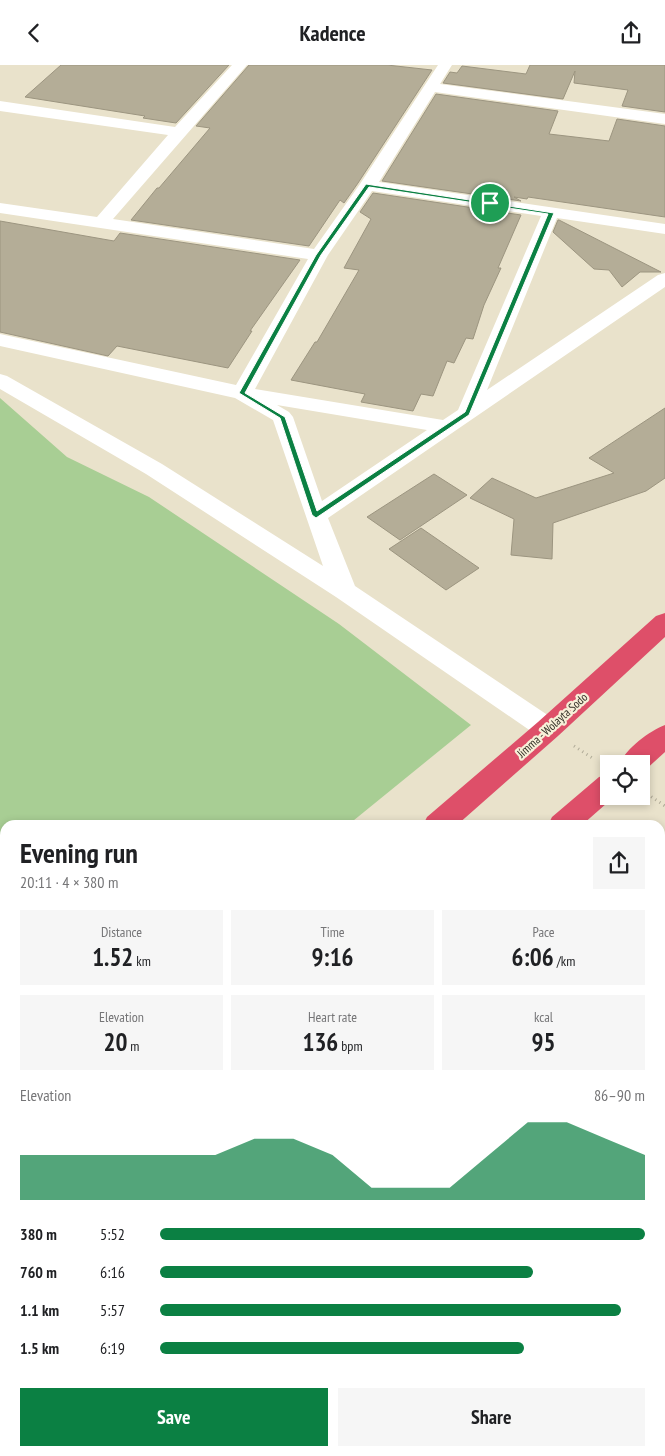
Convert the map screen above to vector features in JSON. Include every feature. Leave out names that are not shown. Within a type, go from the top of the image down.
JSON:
[{"type":"highway","name":"Jimma - Wolayta Sodo","points":[[443,820],[548,729],[665,622]]},
{"type":"highway","points":[[643,755],[665,736]]},
{"type":"highway","points":[[566,820],[600,780]]},
{"type":"street","points":[[102,222],[178,132],[240,65]]},
{"type":"street","points":[[242,393],[318,255],[368,185],[445,65]]},
{"type":"street","points":[[432,87],[665,119]]},
{"type":"street","points":[[0,106],[178,132]]},
{"type":"street","points":[[368,185],[665,229]]},
{"type":"street","points":[[0,208],[318,255]]},
{"type":"street","points":[[467,413],[551,213]]},
{"type":"street","points":[[316,515],[665,279]]},
{"type":"street","points":[[0,341],[242,393],[447,427]]},
{"type":"street","points":[[0,380],[154,469],[345,591],[548,729]]},
{"type":"street","points":[[242,393],[282,417],[345,591]]},
{"type":"path","points":[[548,729],[600,770]]},
{"type":"path","points":[[650,796],[665,806]]},
{"type":"green space","points":[[0,398],[67,457],[149,497],[339,624],[471,725],[354,820],[0,820]]},
{"type":"building","points":[[61,65],[229,65],[176,123],[143,118],[145,116],[25,97]]},
{"type":"building","points":[[249,65],[387,65],[432,70],[358,183],[344,203],[340,200],[309,246],[131,220],[210,128],[196,126]]},
{"type":"building","points":[[530,65],[665,65],[665,112],[622,106],[628,90],[574,83],[575,71],[563,99],[443,83],[450,72],[457,73],[462,66],[526,74]]},
{"type":"building","points":[[436,94],[558,111],[549,134],[609,141],[617,119],[665,126],[665,217],[528,197],[527,199],[514,197],[521,201],[382,181]]},
{"type":"building","points":[[373,193],[521,215],[498,268],[501,268],[484,305],[473,339],[466,338],[454,363],[447,361],[433,396],[421,394],[413,411],[361,402],[365,394],[291,380],[315,342],[317,342],[359,270],[344,268],[371,219],[360,212]]},
{"type":"building","points":[[558,220],[661,272],[640,272],[622,287],[609,270],[594,269],[553,232]]},
{"type":"building","points":[[0,221],[114,241],[120,233],[300,260],[250,331],[252,331],[228,368],[117,346],[108,356],[0,332]]},
{"type":"building","points":[[665,408],[665,478],[646,491],[553,523],[552,559],[511,555],[514,519],[470,498],[492,478],[536,498],[614,473],[589,458]]},
{"type":"building","points":[[434,474],[467,495],[400,540],[367,517]]},
{"type":"building","points":[[421,528],[479,568],[446,590],[389,549]]},
{"type":"route","points":[[368,185],[490,203],[551,213],[467,413],[316,515],[282,417],[242,393],[318,255],[368,185]]}]
